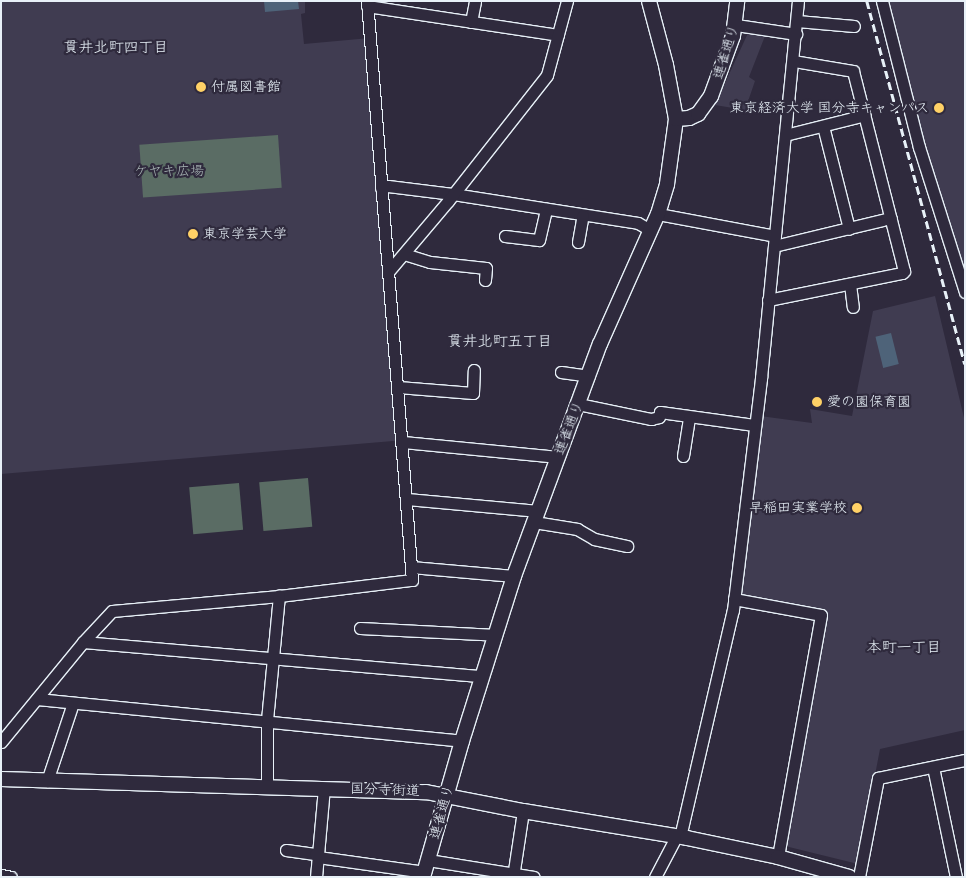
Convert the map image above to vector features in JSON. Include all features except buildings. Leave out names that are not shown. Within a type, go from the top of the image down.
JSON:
[{"type":"main road","points":[[649,1],[666,65],[676,119]]},
{"type":"main road","name":"連雀通り","points":[[425,870],[462,741],[514,576],[588,376],[618,301],[658,214],[672,159],[676,119],[694,116],[706,103],[722,71],[736,25],[737,1]]},
{"type":"main road","name":"国分寺街道","points":[[1,779],[426,792],[678,837],[778,857],[849,877]]},
{"type":"street","points":[[471,22],[475,1]]},
{"type":"street","points":[[388,272],[450,198],[547,75],[567,1]]},
{"type":"street","points":[[655,877],[678,837],[734,599],[775,241],[794,61],[798,1]]},
{"type":"street","points":[[882,1],[919,147],[965,292]]},
{"type":"street","points":[[1,742],[83,642],[112,611],[279,596],[412,580],[403,442],[367,3],[471,22],[558,35]]},
{"type":"street","points":[[797,21],[854,26]]},
{"type":"street","points":[[736,25],[796,34]]},
{"type":"street","points":[[768,300],[902,273],[904,271],[853,72],[794,61]]},
{"type":"street","points":[[785,135],[865,115]]},
{"type":"street","points":[[823,126],[849,229]]},
{"type":"street","points":[[382,188],[388,193],[450,198],[582,218],[636,230],[650,230]]},
{"type":"street","points":[[505,236],[539,240],[545,213]]},
{"type":"street","points":[[658,214],[775,241],[849,229],[891,218]]},
{"type":"street","points":[[578,242],[582,218]]},
{"type":"street","points":[[404,254],[430,262],[486,268],[485,280]]},
{"type":"street","points":[[850,284],[853,307]]},
{"type":"street","points":[[398,387],[473,393],[474,370]]},
{"type":"street","points":[[561,372],[588,376]]},
{"type":"street","points":[[578,404],[651,419],[659,417],[660,412],[754,425]]},
{"type":"street","points":[[683,456],[689,417]]},
{"type":"street","points":[[403,442],[558,457]]},
{"type":"street","points":[[407,499],[536,517],[577,529],[594,539],[627,546]]},
{"type":"street","points":[[412,567],[514,576]]},
{"type":"street","points":[[267,786],[267,720],[279,596]]},
{"type":"street","points":[[734,599],[821,615],[778,857]]},
{"type":"street","points":[[360,628],[496,635]]},
{"type":"street","points":[[83,642],[273,660],[482,676]]},
{"type":"street","points":[[37,699],[267,720],[462,741]]},
{"type":"street","points":[[47,781],[72,703]]},
{"type":"street","points":[[859,877],[878,778],[965,760]]},
{"type":"street","points":[[933,767],[956,877]]},
{"type":"street","points":[[316,877],[324,788]]},
{"type":"street","points":[[514,875],[524,811]]},
{"type":"street","points":[[286,850],[315,854],[318,857],[425,870],[534,877]]},
{"type":"street","points":[[1,875],[11,877]]},
{"type":"shaded area","name":"東京学芸大学","points":[[1,1],[305,1],[305,13],[301,14],[304,44],[370,38],[403,442],[393,441],[1,474]]},
{"type":"shaded area","name":"東京経済大学 国分寺キャンパス","points":[[886,1],[965,1],[965,278],[923,144]]},
{"type":"shaded area","points":[[748,33],[765,36],[749,77],[755,81],[745,110],[715,105]]},
{"type":"shaded area","name":"早稲田実業学校","points":[[935,296],[965,422],[965,730],[880,749],[858,864],[785,846],[824,613],[743,599],[740,594],[760,416],[812,423],[810,409],[852,416],[873,311]]},
{"type":"green space","name":"ケヤキ広場","points":[[278,135],[282,188],[143,198],[139,145]]},
{"type":"green space","points":[[308,478],[312,527],[263,531],[259,482]]},
{"type":"green space","points":[[239,483],[243,530],[193,534],[189,487]]},
{"type":"water","points":[[264,1],[298,1],[299,9],[265,12]]},
{"type":"water","points":[[891,333],[899,364],[883,368],[875,337]]},
{"type":"railway","points":[[867,1],[965,364]]},
{"type":"place","name":"付属図書館","points":[[201,87]]},
{"type":"place","name":"東京経済大学 国分寺キャンパス","points":[[939,108]]},
{"type":"place","name":"東京学芸大学","points":[[193,234]]},
{"type":"place","name":"愛の園保育園","points":[[817,402]]},
{"type":"place","name":"早稲田実業学校","points":[[857,508]]},
{"type":"district","name":"貫井北町四丁目","points":[[116,48]]},
{"type":"district","name":"貫井北町五丁目","points":[[500,342]]},
{"type":"district","name":"本町一丁目","points":[[904,648]]}]
